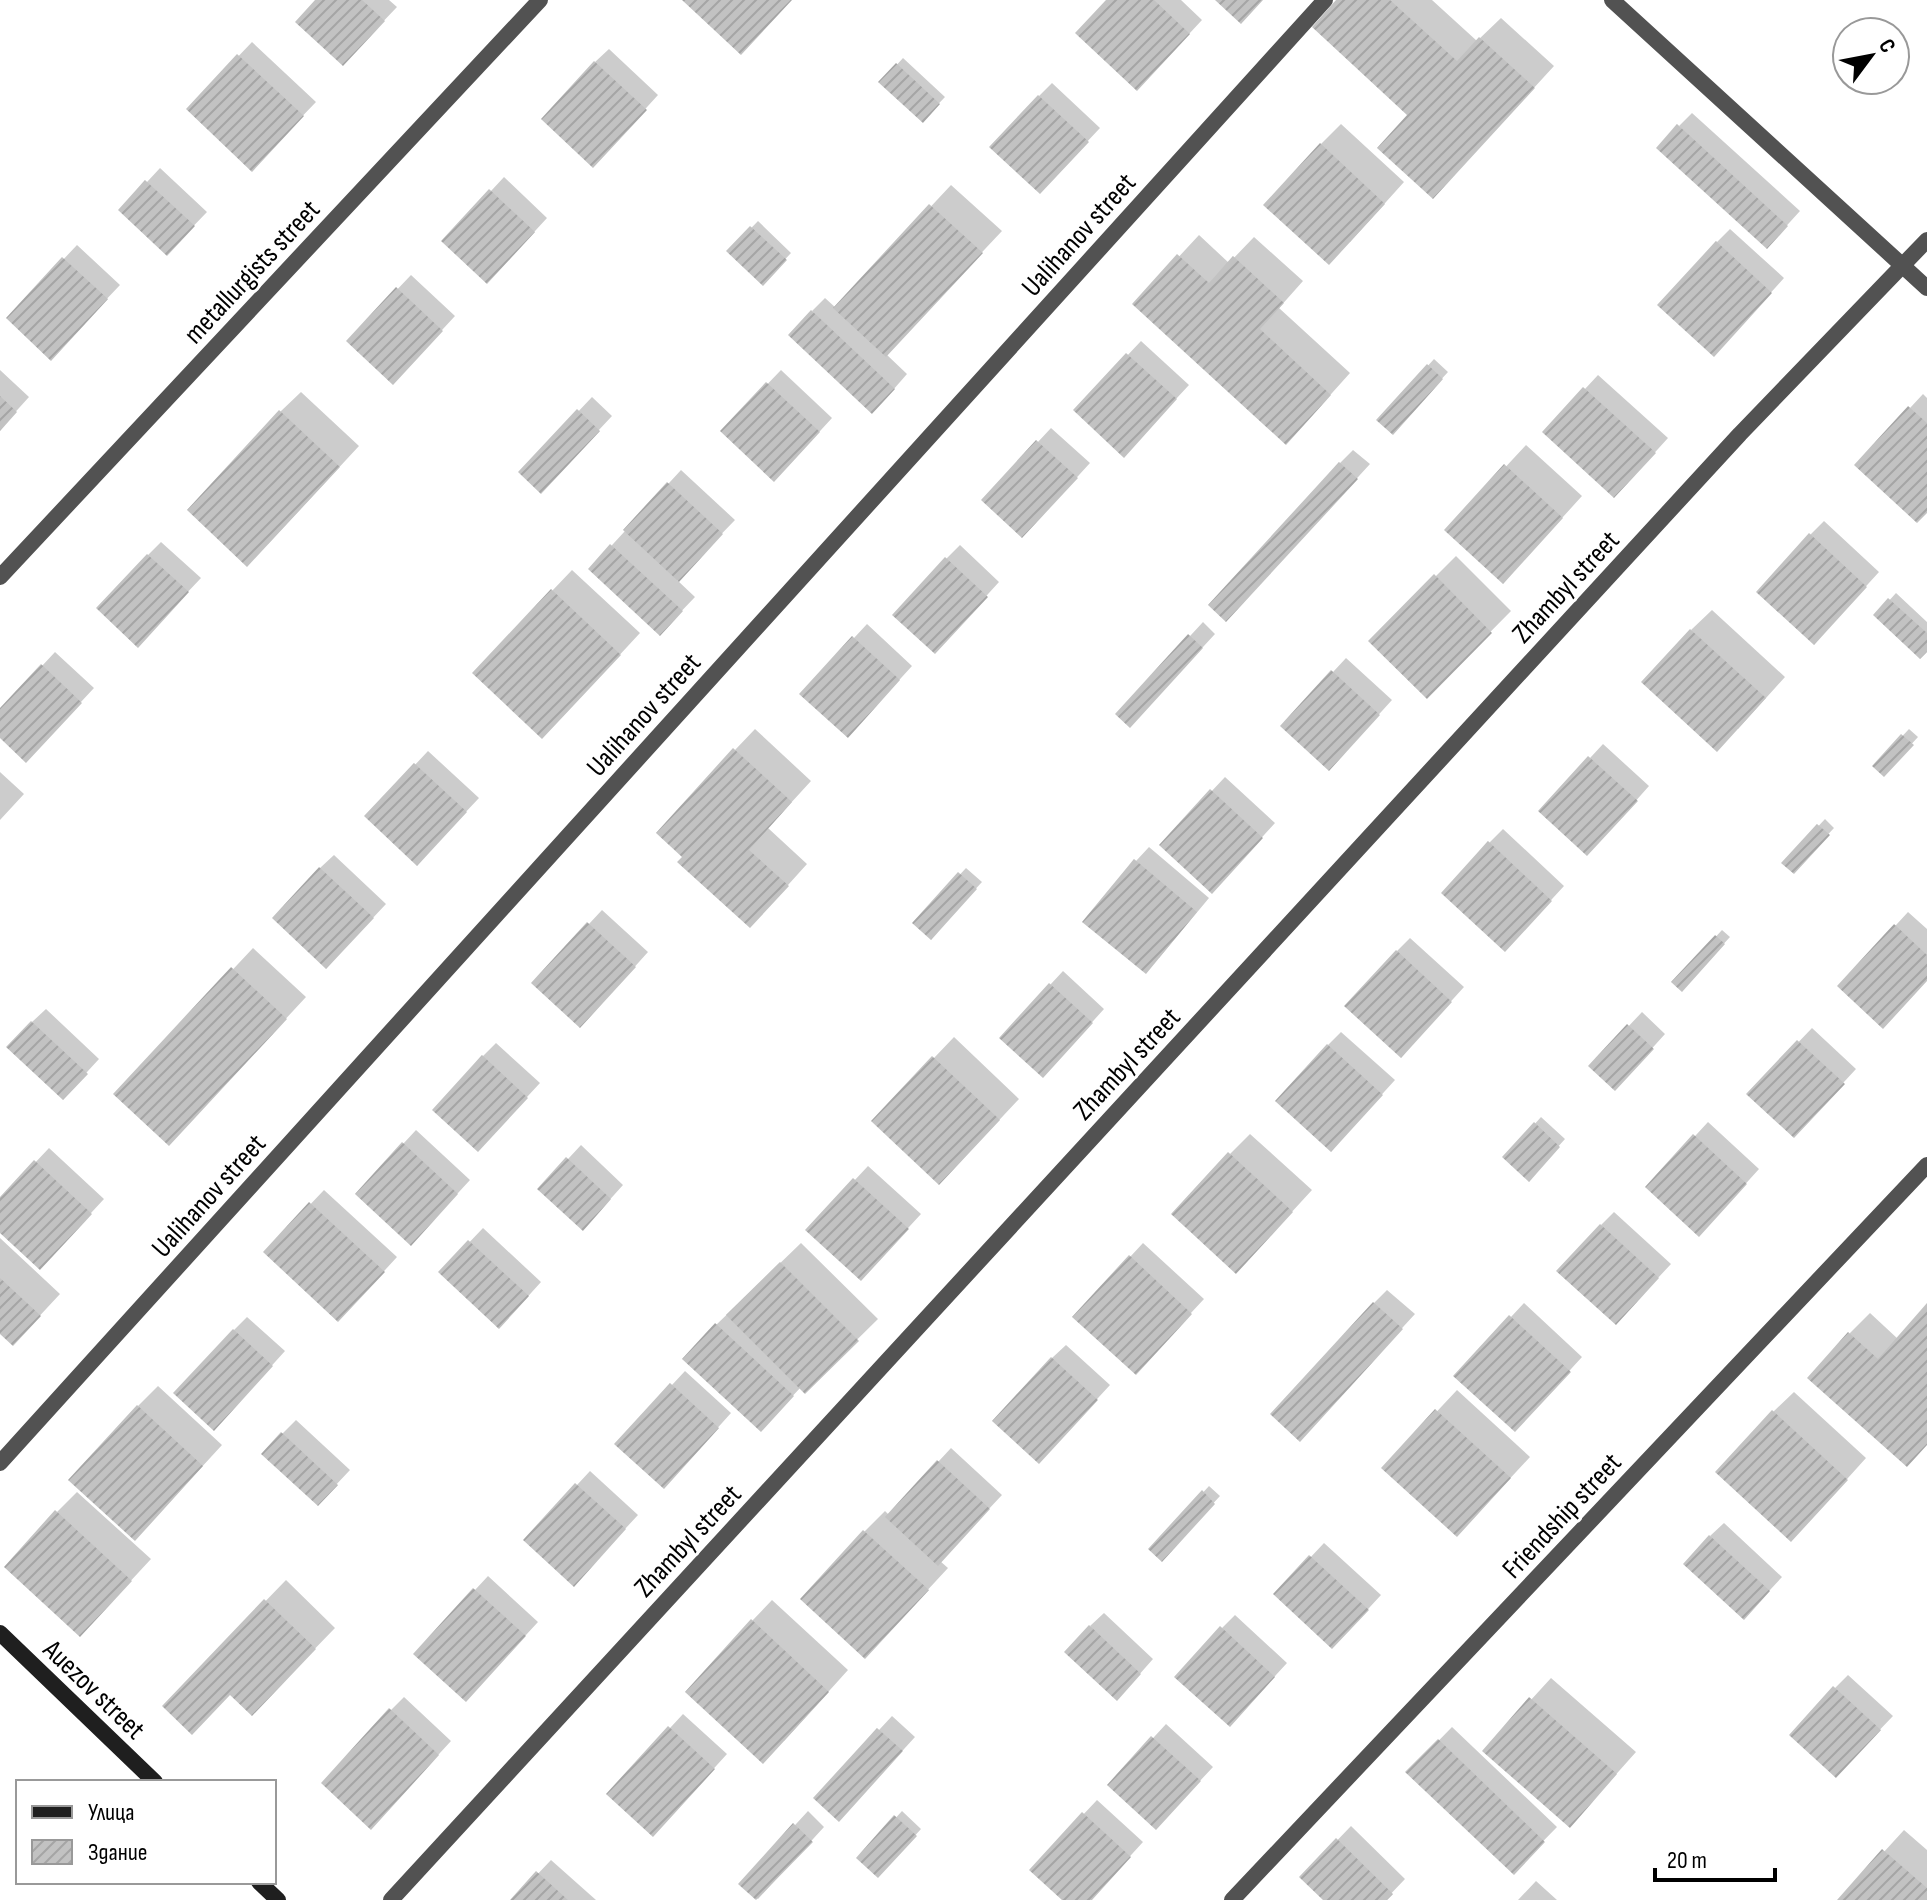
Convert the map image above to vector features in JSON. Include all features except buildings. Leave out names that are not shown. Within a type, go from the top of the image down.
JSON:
[{"type":"main road","name":"Auezov street","points":[[0,1633],[153,1780]]},
{"type":"main road","points":[[261,1884],[278,1900]]},
{"type":"street","name":"metallurgists street","points":[[0,577],[540,0]]},
{"type":"street","name":"Ualihanov street","points":[[0,1463],[1325,0]]},
{"type":"street","points":[[1612,0],[1927,288]]},
{"type":"street","name":"Zhambyl street","points":[[391,1900],[1740,434],[1927,240]]},
{"type":"street","name":"Friendship street","points":[[1232,1900],[1927,1165]]}]
